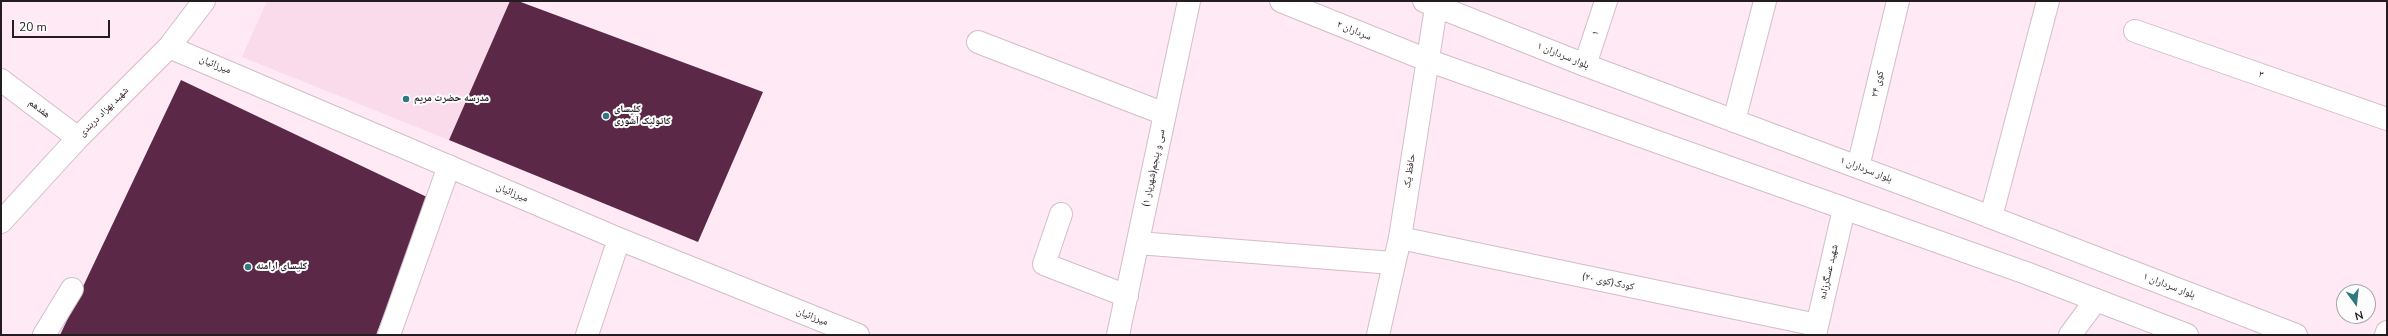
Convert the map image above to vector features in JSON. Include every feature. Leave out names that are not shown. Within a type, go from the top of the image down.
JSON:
[{"type":"street","name":"شهید بهزاد دربندی","points":[[1,222],[78,138],[169,47],[204,1]]},
{"type":"street","name":"سی و پنجم(شهریار ۱)","points":[[1118,335],[1189,1]]},
{"type":"street","name":"سرداران ۲","points":[[1281,1],[1427,60]]},
{"type":"street","name":"۱","points":[[1585,65],[1606,1]]},
{"type":"street","points":[[1734,121],[1765,1]]},
{"type":"street","name":"کوی ۲۴","points":[[1858,167],[1898,1]]},
{"type":"street","points":[[1991,217],[2048,1]]},
{"type":"street","name":"حافظ یک","points":[[1378,335],[1393,263],[1400,238],[1427,60],[1432,3]]},
{"type":"street","name":"بلوار سرداران ۱","points":[[1432,3],[1585,65],[1991,217],[2296,335]]},
{"type":"street","name":"۳","points":[[2135,31],[2387,119]]},
{"type":"street","points":[[978,42],[1165,114]]},
{"type":"street","name":"میرزائیان","points":[[169,47],[619,239],[858,335]]},
{"type":"street","points":[[1427,60],[2026,273],[2187,335]]},
{"type":"street","name":"هفدهم","points":[[1,80],[78,138]]},
{"type":"street","points":[[389,335],[449,166]]},
{"type":"street","name":"شهید عسگرزاده","points":[[1816,330],[1844,209]]},
{"type":"street","points":[[1061,214],[1044,264],[1127,296]]},
{"type":"street","name":"کودک(کوی ۲۰)","points":[[1400,238],[1816,330]]},
{"type":"street","points":[[587,335],[619,239]]},
{"type":"street","points":[[1138,243],[1393,263]]},
{"type":"street","points":[[44,335],[72,289]]},
{"type":"street","points":[[2070,335],[2096,300]]},
{"type":"shaded area","name":"مدرسه حضرت مریم","points":[[267,1],[510,1],[449,140],[242,57]]},
{"type":"building","name":"کلیسای کاتولیک آشوری","points":[[510,1],[518,1],[763,92],[698,242],[449,140]]},
{"type":"building","name":"کلیسای ارامنه","points":[[181,80],[429,198],[376,335],[60,335]]},
{"type":"place","name":"مدرسه حضرت مریم","points":[[406,99]]},
{"type":"place","name":"کلیسای کاتولیک آشوری","points":[[606,116]]},
{"type":"place","name":"کلیسای ارامنه","points":[[248,267]]}]
